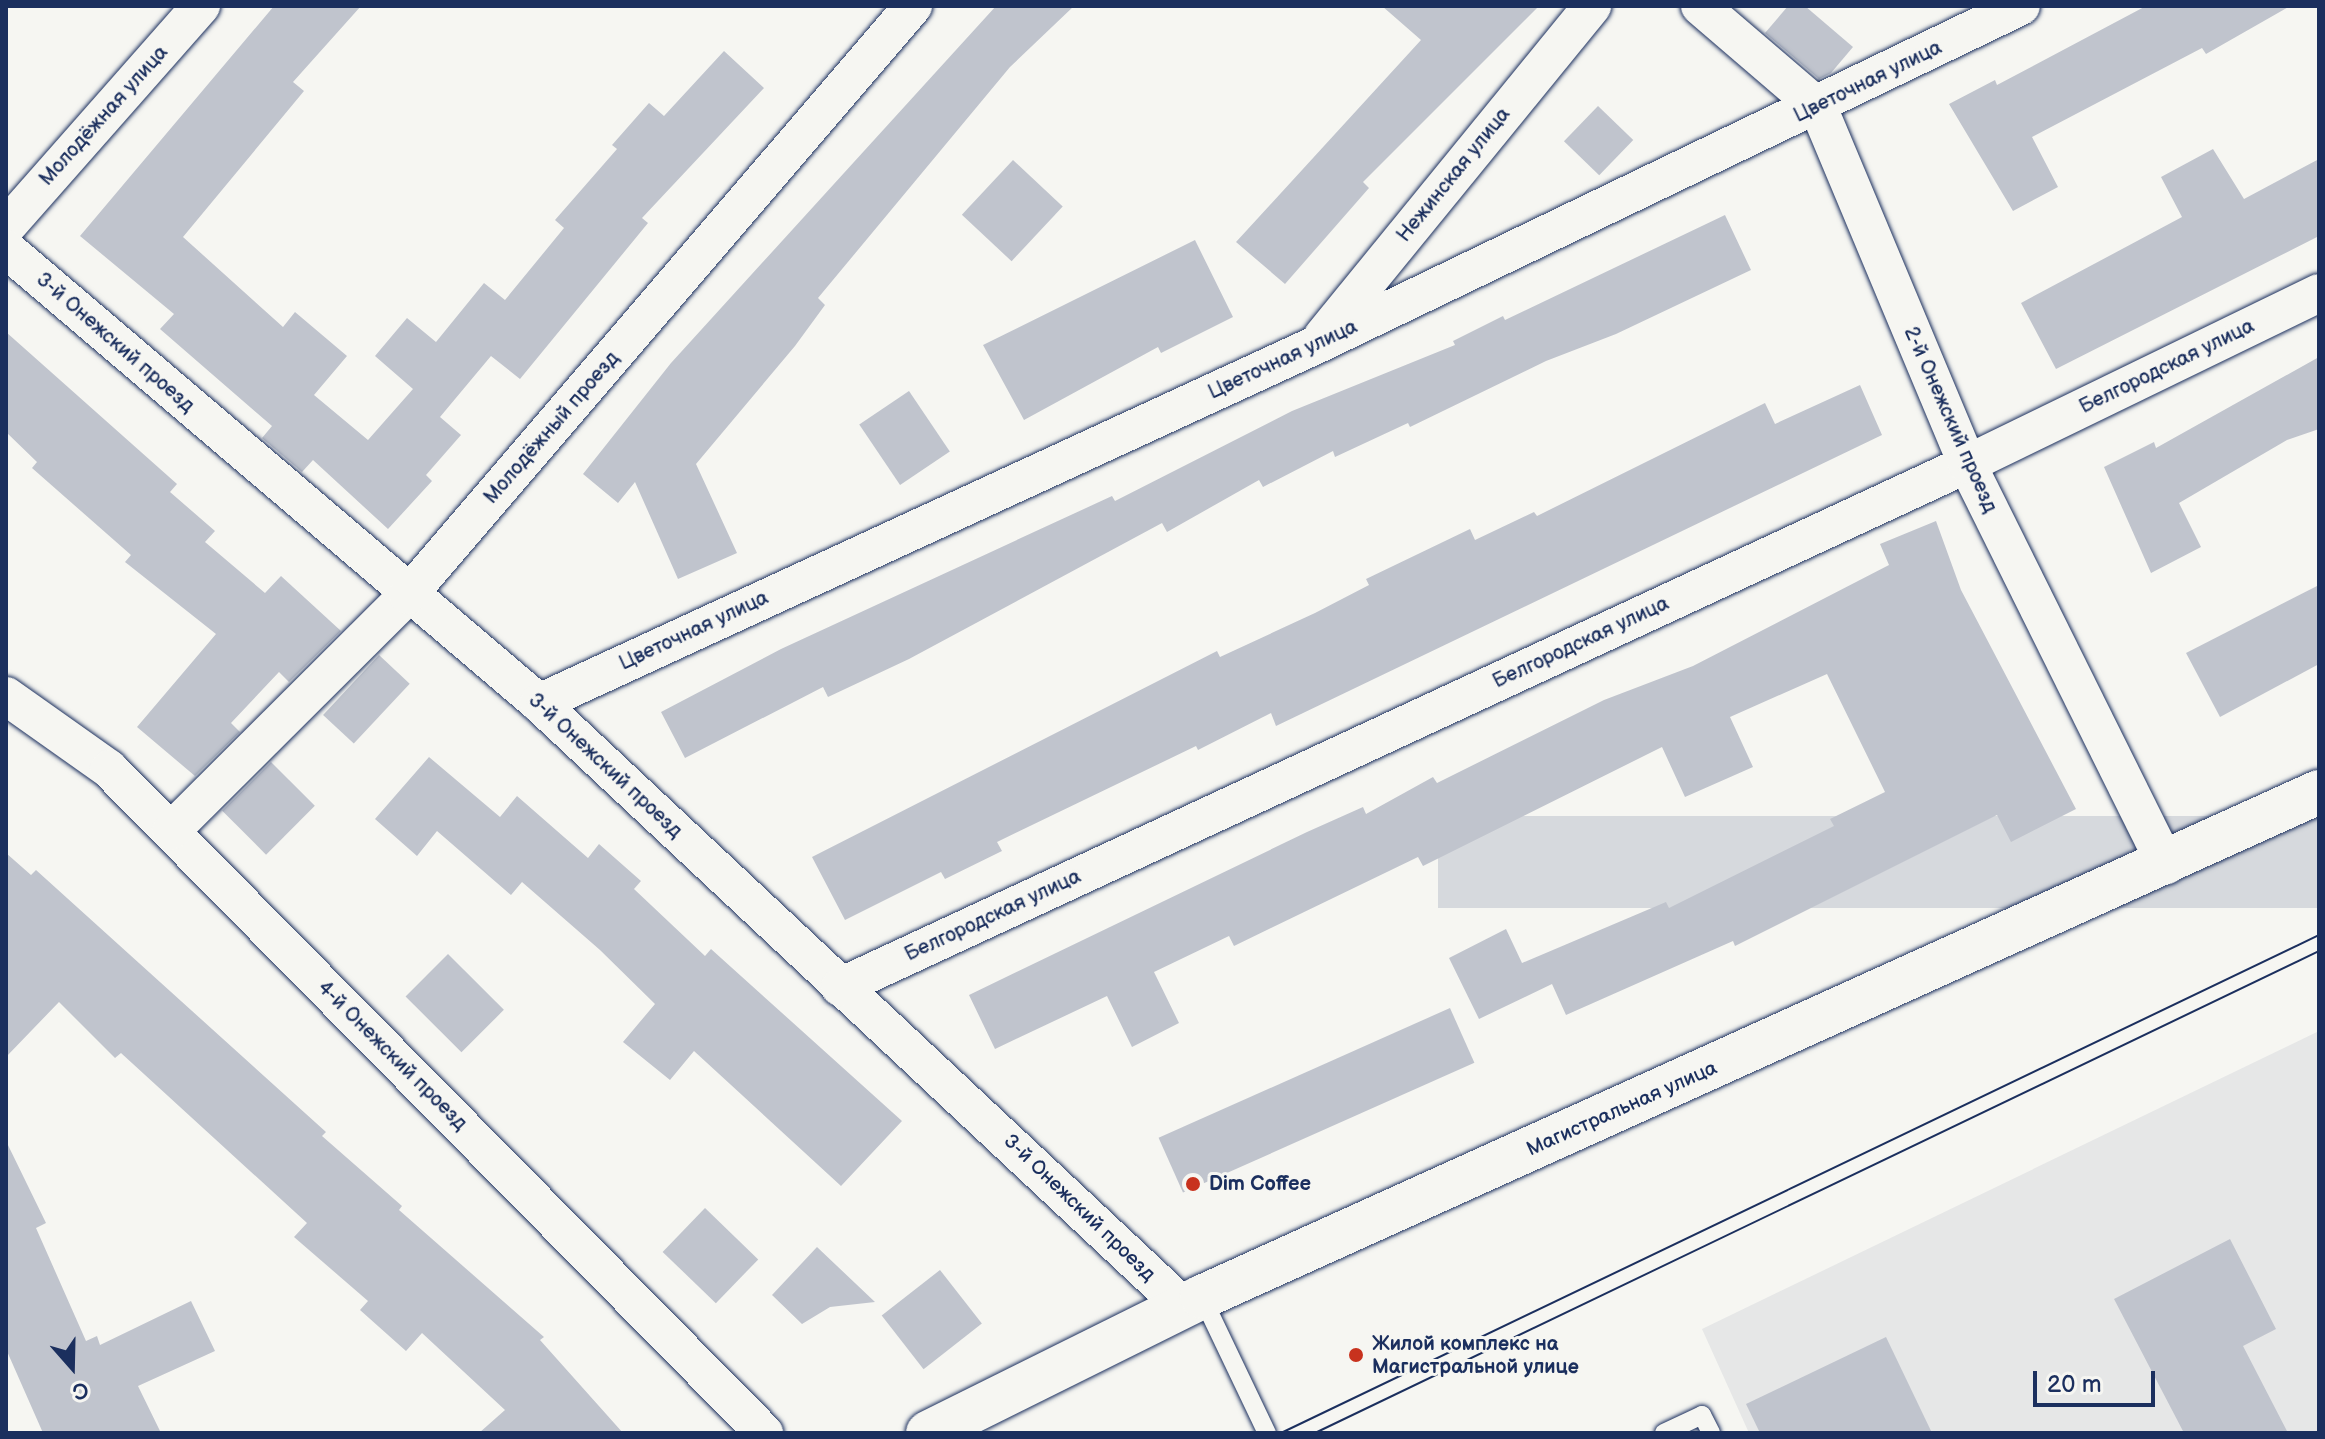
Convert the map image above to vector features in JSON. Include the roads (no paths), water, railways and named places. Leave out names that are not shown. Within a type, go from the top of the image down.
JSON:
[{"type":"street","name":"Молодёжная улица","points":[[6,227],[201,6]]},
{"type":"street","name":"Молодёжный проезд","points":[[171,831],[408,595],[913,6]]},
{"type":"street","name":"Нежинская улица","points":[[1316,345],[1592,6]]},
{"type":"street","name":"2-й Онежский проезд","points":[[1700,6],[1818,107],[1967,464],[2166,865]]},
{"type":"street","name":"Цветочная улица","points":[[539,703],[1316,345],[1818,107],[2021,6]]},
{"type":"street","name":"3-й Онежский проезд","points":[[6,249],[408,595],[539,703],[840,987],[1193,1302]]},
{"type":"street","name":"Белгородская улица","points":[[840,987],[1967,464],[2319,293]]},
{"type":"street","name":"4-й Онежский проезд","points":[[6,696],[109,769],[764,1433]]},
{"type":"street","name":"Магистральная улица","points":[[928,1433],[1193,1302],[2166,865],[2319,792]]},
{"type":"lane","points":[[1193,1302],[1267,1433]]},
{"type":"lane","points":[[1664,1433],[1702,1415],[1711,1433]]},
{"type":"tram line","points":[[1281,1433],[2319,935]]},
{"type":"tram line","points":[[1315,1433],[2319,951]]},
{"type":"place","name":"Dim Coffee","points":[[1193,1184]]},
{"type":"place","name":"Жилой комплекс на Магистральной улице","points":[[1356,1355]]}]
